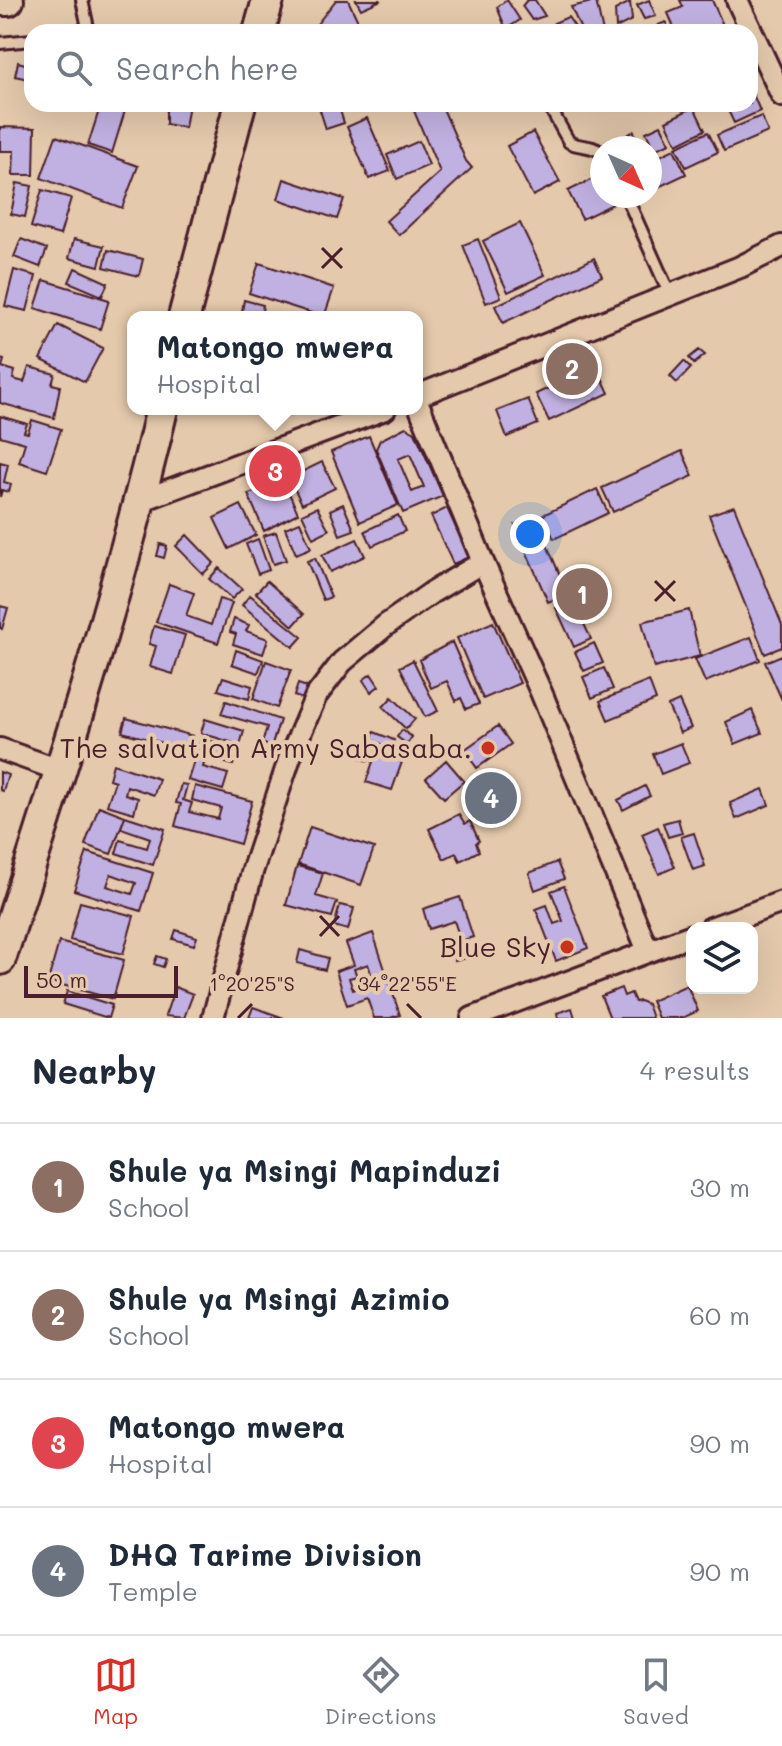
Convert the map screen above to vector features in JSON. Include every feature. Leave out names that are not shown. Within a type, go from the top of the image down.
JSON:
[{"type":"main road","points":[[0,0],[8,0]]},
{"type":"main road","points":[[261,24],[268,0]]},
{"type":"main road","points":[[186,311],[238,112]]},
{"type":"main road","points":[[0,959],[140,501],[161,415]]},
{"type":"street","points":[[740,1],[750,24]]},
{"type":"street","points":[[758,42],[782,96]]},
{"type":"street","points":[[423,397],[740,267],[782,246]]},
{"type":"street","points":[[423,414],[648,951]]},
{"type":"street","points":[[140,501],[369,415]]},
{"type":"street","points":[[213,1018],[253,869],[290,757],[316,696],[342,662],[386,625],[483,562]]},
{"type":"street","points":[[0,749],[59,770]]},
{"type":"street","points":[[727,922],[782,902]]},
{"type":"street","points":[[472,1018],[686,937]]},
{"type":"lane","points":[[82,0],[87,24]]},
{"type":"lane","points":[[0,43],[24,41]]},
{"type":"lane","points":[[552,112],[569,142],[590,147]]},
{"type":"lane","points":[[631,208],[670,295]]},
{"type":"building","points":[[336,0],[348,0],[359,24],[317,24]]},
{"type":"building","points":[[356,0],[381,0],[361,9]]},
{"type":"building","points":[[507,0],[520,20],[504,24],[497,7]]},
{"type":"building","points":[[527,0],[535,0],[545,16],[532,20],[522,6]]},
{"type":"building","points":[[649,0],[656,16],[644,19],[637,5]]},
{"type":"building","points":[[680,0],[712,0],[722,24],[673,24],[668,13],[683,7]]},
{"type":"building","points":[[596,1],[601,24],[578,24],[571,7]]},
{"type":"building","points":[[630,2],[632,20],[616,24],[615,10]]},
{"type":"building","points":[[568,17],[573,24],[555,24]]},
{"type":"building","points":[[18,62],[24,64],[24,78],[15,76]]},
{"type":"building","points":[[98,112],[125,112],[112,153],[88,145]]},
{"type":"building","points":[[166,112],[188,112],[185,128],[166,124]]},
{"type":"building","points":[[321,112],[341,112],[344,123],[326,129]]},
{"type":"building","points":[[414,112],[445,112],[472,168],[399,235],[386,221],[440,172]]},
{"type":"building","points":[[684,112],[696,112],[705,130],[677,144],[666,121]]},
{"type":"building","points":[[729,112],[758,112],[734,123]]},
{"type":"building","points":[[761,116],[768,132],[724,151],[717,135]]},
{"type":"building","points":[[367,118],[390,171],[369,179],[347,127]]},
{"type":"building","points":[[661,125],[670,143],[662,146],[662,136],[648,136],[646,132]]},
{"type":"building","points":[[0,127],[35,128],[34,175],[13,175],[14,151],[0,151]]},
{"type":"building","points":[[533,132],[560,182],[533,196],[507,146]]},
{"type":"building","points":[[708,132],[718,152],[686,167],[676,147]]},
{"type":"building","points":[[56,136],[138,166],[122,208],[41,178]]},
{"type":"building","points":[[419,141],[429,165],[397,179],[387,155]]},
{"type":"building","points":[[674,149],[686,174],[662,185],[662,155]]},
{"type":"building","points":[[284,179],[344,199],[337,219],[278,199]]},
{"type":"building","points":[[590,180],[590,208],[605,208],[582,219],[568,191]]},
{"type":"building","points":[[17,183],[32,186],[25,217],[11,214]]},
{"type":"building","points":[[42,190],[71,198],[60,235],[31,227]]},
{"type":"building","points":[[520,223],[545,275],[508,292],[483,241]]},
{"type":"building","points":[[21,239],[47,249],[40,267],[14,257]]},
{"type":"building","points":[[74,239],[104,246],[99,266],[69,258]]},
{"type":"building","points":[[478,239],[501,297],[486,303],[463,245]]},
{"type":"building","points":[[108,250],[143,259],[139,276],[104,267]]},
{"type":"building","points":[[594,258],[602,276],[503,323],[495,306]]},
{"type":"building","points":[[259,263],[334,288],[326,311],[305,311],[249,293]]},
{"type":"building","points":[[75,268],[108,283],[102,296],[69,282]]},
{"type":"building","points":[[14,270],[36,276],[27,311],[5,306]]},
{"type":"building","points":[[44,280],[109,300],[100,329],[35,308]]},
{"type":"building","points":[[244,300],[263,305],[262,311],[242,311]]},
{"type":"building","points":[[58,325],[103,348],[85,382],[40,359]]},
{"type":"building","points":[[699,350],[705,355],[694,364],[689,358]]},
{"type":"building","points":[[0,359],[4,360],[2,367],[15,371],[13,379],[24,382],[29,367],[55,374],[52,384],[60,386],[54,418],[0,403]]},
{"type":"building","points":[[684,361],[691,368],[677,383],[670,376]]},
{"type":"building","points":[[596,365],[609,393],[549,421],[536,394]]},
{"type":"building","points":[[528,399],[538,424],[507,437],[497,411]]},
{"type":"building","points":[[0,416],[27,424],[24,432],[28,433],[32,420],[61,429],[47,471],[19,462],[25,443],[0,436]]},
{"type":"building","points":[[406,427],[415,432],[443,496],[403,513],[376,449],[380,440]],"holes":[[[410,454],[424,487],[412,492],[398,459]]]},
{"type":"building","points":[[369,436],[398,505],[360,522],[331,452]]},
{"type":"building","points":[[682,451],[693,476],[613,512],[602,488]]},
{"type":"building","points":[[0,462],[8,464],[4,482],[11,484],[9,492],[2,490],[0,497]]},
{"type":"building","points":[[322,462],[335,488],[302,504],[289,478]]},
{"type":"building","points":[[284,482],[298,513],[264,531],[248,494]]},
{"type":"building","points":[[597,489],[608,513],[554,539],[543,515]]},
{"type":"building","points":[[343,504],[354,530],[340,535],[330,510]]},
{"type":"building","points":[[241,505],[256,535],[229,549],[214,518]]},
{"type":"building","points":[[734,506],[782,625],[782,647],[765,654],[709,515]]},
{"type":"building","points":[[317,507],[329,530],[313,538],[302,514]]},
{"type":"building","points":[[447,508],[469,557],[453,564],[431,516]]},
{"type":"building","points":[[398,515],[405,531],[372,546],[365,531]]},
{"type":"building","points":[[535,517],[568,594],[548,602],[515,525]]},
{"type":"building","points":[[300,522],[311,548],[296,554],[285,528]]},
{"type":"building","points":[[276,532],[286,560],[273,564],[263,536]]},
{"type":"building","points":[[187,535],[214,563],[203,574],[176,546]]},
{"type":"building","points":[[258,539],[269,570],[258,574],[246,544]]},
{"type":"building","points":[[357,539],[365,556],[330,572],[322,555]]},
{"type":"building","points":[[160,544],[167,546],[164,558],[157,556]]},
{"type":"building","points":[[315,558],[331,597],[323,600],[307,561]]},
{"type":"building","points":[[219,568],[242,589],[232,599],[209,579]]},
{"type":"building","points":[[267,581],[304,614],[293,626],[256,593]]},
{"type":"building","points":[[169,584],[194,593],[186,616],[211,625],[219,599],[232,603],[218,643],[156,622]]},
{"type":"building","points":[[250,595],[302,637],[293,647],[242,605]]},
{"type":"building","points":[[573,600],[591,639],[574,647],[556,608]]},
{"type":"building","points":[[0,606],[8,608],[2,629],[0,628]]},
{"type":"building","points":[[689,610],[700,656],[654,668],[642,622]]},
{"type":"building","points":[[234,619],[249,625],[246,631],[268,639],[263,654],[233,644],[236,634],[230,632]]},
{"type":"building","points":[[493,622],[520,683],[483,699],[457,638]]},
{"type":"building","points":[[154,626],[185,635],[173,674],[150,667],[156,646],[149,644]]},
{"type":"building","points":[[751,637],[760,660],[705,682],[695,659]]},
{"type":"building","points":[[452,642],[479,704],[466,709],[461,698],[456,701],[447,681],[431,688],[419,660]]},
{"type":"building","points":[[594,643],[603,663],[584,671],[575,652]]},
{"type":"building","points":[[236,650],[263,660],[258,673],[232,664]]},
{"type":"building","points":[[782,655],[782,700],[765,662]]},
{"type":"building","points":[[413,660],[438,711],[425,717],[400,667]]},
{"type":"building","points":[[266,661],[291,670],[277,708],[253,699]]},
{"type":"building","points":[[604,668],[613,689],[592,698],[583,677]]},
{"type":"building","points":[[371,674],[379,686],[371,692],[363,680]]},
{"type":"building","points":[[223,677],[252,686],[249,699],[218,690]]},
{"type":"building","points":[[649,681],[656,700],[608,720],[600,701]]},
{"type":"building","points":[[298,684],[307,687],[303,699],[294,696]]},
{"type":"building","points":[[392,697],[415,719],[406,729],[383,707]]},
{"type":"building","points":[[226,701],[280,720],[271,747],[262,743],[267,727],[221,714]]},
{"type":"building","points":[[679,701],[691,728],[680,733],[668,706]]},
{"type":"building","points":[[752,710],[762,733],[735,744],[726,722]]},
{"type":"building","points":[[126,718],[193,736],[189,750],[122,732]]},
{"type":"building","points":[[205,719],[244,731],[240,745],[201,733]]},
{"type":"building","points":[[498,726],[511,744],[477,768],[464,750]]},
{"type":"building","points":[[402,730],[412,737],[407,744],[397,737]]},
{"type":"building","points":[[374,732],[394,740],[391,748],[371,740]]},
{"type":"building","points":[[201,738],[238,749],[233,765],[206,757],[203,767],[228,774],[223,790],[188,780]]},
{"type":"building","points":[[681,743],[689,763],[661,774],[653,754]]},
{"type":"building","points":[[361,746],[372,750],[368,761],[357,757]]},
{"type":"building","points":[[377,750],[403,759],[392,790],[366,782]]},
{"type":"building","points":[[446,760],[464,781],[444,798],[426,778]]},
{"type":"building","points":[[113,764],[159,779],[154,795],[127,786],[125,794],[138,798],[134,813],[107,805],[115,781],[109,779]]},
{"type":"building","points":[[0,772],[8,775],[3,791],[0,790]]},
{"type":"building","points":[[181,784],[187,785],[183,800],[192,803],[189,812],[218,819],[221,808],[192,800],[195,786],[252,801],[240,844],[175,826],[181,804],[176,803]]},
{"type":"building","points":[[645,786],[650,796],[623,810],[618,800]]},
{"type":"building","points":[[763,789],[769,805],[736,819],[730,803]]},
{"type":"building","points":[[99,806],[125,816],[111,854],[85,845]]},
{"type":"building","points":[[459,814],[465,824],[470,821],[479,841],[476,843],[479,851],[460,861],[456,853],[444,859],[429,829]]},
{"type":"building","points":[[125,816],[165,829],[153,865],[116,853],[120,840],[147,848],[150,838],[121,828]]},
{"type":"building","points":[[678,819],[682,833],[668,837],[663,823]]},
{"type":"building","points":[[310,827],[374,848],[361,885],[298,864]]},
{"type":"building","points":[[658,827],[675,867],[659,874],[642,834]]},
{"type":"building","points":[[694,833],[705,866],[693,870],[681,837]]},
{"type":"building","points":[[87,852],[153,873],[141,911],[74,890]],"holes":[[[111,874],[136,883],[132,894],[107,886]]]},
{"type":"building","points":[[557,862],[564,879],[535,890],[529,873]]},
{"type":"building","points":[[297,866],[323,873],[316,896],[337,902],[332,917],[286,905]]},
{"type":"building","points":[[564,886],[588,948],[556,961],[536,909],[547,905],[554,924],[563,921],[551,891]]},
{"type":"building","points":[[460,897],[473,937],[461,941],[454,921],[429,929],[423,909]]},
{"type":"building","points":[[80,902],[134,916],[123,954],[70,940]]},
{"type":"building","points":[[340,905],[354,908],[348,930],[334,926]]},
{"type":"building","points":[[176,930],[197,937],[194,945],[173,939]]},
{"type":"building","points":[[373,933],[400,1015],[374,1018],[367,998],[347,1005],[336,971],[354,965],[346,943]],"holes":[[[368,964],[374,982],[353,990],[349,978],[357,976],[354,969]]]},
{"type":"building","points":[[59,942],[124,960],[113,999],[48,981]]},
{"type":"building","points":[[300,950],[328,958],[325,970],[297,963]]},
{"type":"building","points":[[464,951],[466,958],[455,961],[453,954]]},
{"type":"building","points":[[157,956],[166,959],[163,967],[154,964]]},
{"type":"building","points":[[686,985],[686,994],[691,994],[698,1011],[682,1018],[658,1018],[651,1001]]},
{"type":"building","points":[[175,987],[193,994],[184,1018],[165,1016]]},
{"type":"building","points":[[621,988],[624,996],[631,993],[635,1002],[647,1004],[652,1018],[610,1018],[601,996]]},
{"type":"building","points":[[67,991],[112,1005],[108,1018],[63,1004]]},
{"type":"building","points":[[253,1007],[284,1018],[249,1018]]},
{"type":"building","points":[[572,1008],[575,1018],[558,1018],[557,1013]]},
{"type":"place","name":"Shule ya Msingi Azimio","points":[[572,369]]},
{"type":"place","name":"Matongo mwera","points":[[275,471]]},
{"type":"place","name":"Shule ya Msingi Mapinduzi","points":[[582,594]]},
{"type":"place","name":"The salvation Army Sabasaba.","points":[[488,748]]},
{"type":"place","name":"DHQ Tarime Division","points":[[491,798]]},
{"type":"place","name":"Blue Sky","points":[[567,947]]}]
